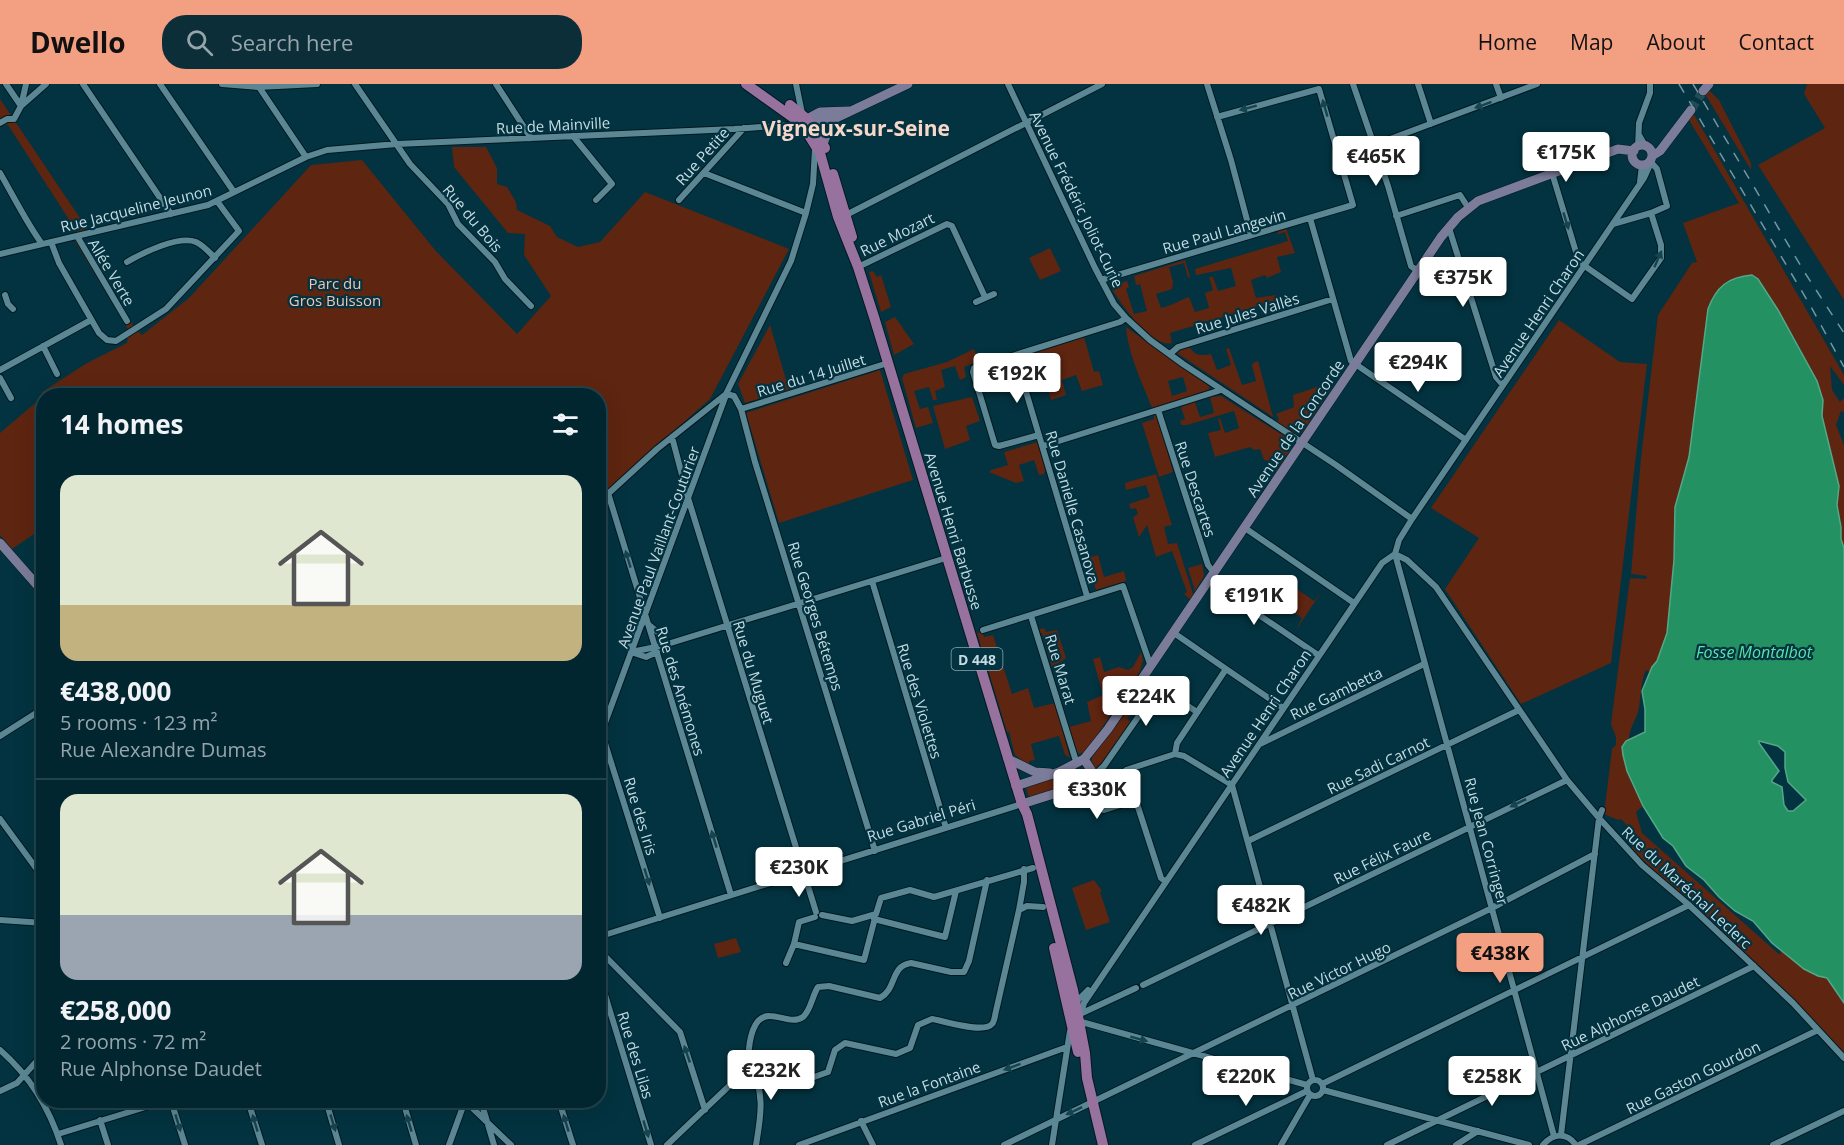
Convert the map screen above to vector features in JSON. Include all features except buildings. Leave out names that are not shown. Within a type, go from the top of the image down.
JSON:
[{"type":"main road","name":"Avenue Henri Barbusse","points":[[746,84],[804,119]]},
{"type":"main road","name":"Avenue Henri Barbusse","points":[[754,84],[804,119],[819,144],[844,234],[858,267],[1016,786],[1027,814],[1071,981],[1080,1003],[1075,1018],[1072,1049],[1087,1078]]},
{"type":"main road","name":"Avenue Henri Barbusse","points":[[823,165],[846,215],[854,241],[858,267]]},
{"type":"main road","name":"Avenue Henri Barbusse","points":[[1022,804],[1021,816],[1028,868],[1043,907],[1060,973],[1085,1053],[1087,1078],[1103,1145]]},
{"type":"street","points":[[6,84],[21,106]]},
{"type":"street","points":[[0,123],[7,119],[14,119],[21,106],[27,84]]},
{"type":"street","points":[[21,106],[45,84]]},
{"type":"street","points":[[83,84],[171,214]]},
{"type":"street","points":[[160,84],[234,192]]},
{"type":"street","points":[[222,84],[317,84]]},
{"type":"street","name":"Rue du Bois","points":[[355,84],[410,164],[448,204],[458,224],[495,262],[505,279],[531,306]]},
{"type":"street","points":[[496,84],[531,138]]},
{"type":"street","points":[[796,84],[804,119]]},
{"type":"street","points":[[804,119],[832,120],[908,84]]},
{"type":"street","name":"Avenue Frédéric Joliot-Curie","points":[[1008,84],[1101,280],[1114,304],[1126,318],[1150,340],[1221,390],[1302,442],[1412,519]]},
{"type":"street","points":[[846,215],[1102,84]]},
{"type":"street","points":[[1207,84],[1251,235]]},
{"type":"street","points":[[1353,84],[1411,266],[1419,272]]},
{"type":"street","points":[[1418,84],[1431,124]]},
{"type":"street","points":[[1496,84],[1501,98]]},
{"type":"street","points":[[1374,145],[1537,84]]},
{"type":"street","points":[[257,85],[306,157]]},
{"type":"street","points":[[1650,85],[1650,93],[1640,123],[1639,148],[1633,156],[1635,162],[1648,161],[1660,151],[1691,110]]},
{"type":"street","name":"Rue Paul Langevin","points":[[1101,280],[1353,204],[1319,89],[1217,117]]},
{"type":"street","points":[[804,119],[816,113],[852,110]]},
{"type":"street","name":"Rue de Mainville","points":[[306,157],[327,150],[397,144],[744,128],[804,119]]},
{"type":"street","points":[[819,144],[832,120]]},
{"type":"street","name":"Rue Petite","points":[[679,200],[744,128]]},
{"type":"street","points":[[573,136],[612,184],[596,200]]},
{"type":"street","points":[[1639,148],[1651,150],[1648,161]]},
{"type":"street","name":"Avenue de la Concorde","points":[[1016,786],[1059,772],[1078,762],[1144,677],[1449,228],[1478,201],[1618,149],[1639,148]]},
{"type":"street","name":"Rue Jacqueline Jeunon","points":[[0,254],[208,205],[306,157]]},
{"type":"street","points":[[1613,224],[1668,206],[1657,169],[1648,161]]},
{"type":"street","name":"Avenue Henri Charon","points":[[1080,1003],[1166,882],[1382,563],[1395,554],[1399,540],[1412,519],[1639,185],[1648,161]]},
{"type":"street","points":[[813,184],[823,165]]},
{"type":"street","name":"Avenue Paul Vaillant-Couturier","points":[[606,721],[631,652],[645,625],[645,615],[726,394],[791,261],[813,184],[823,165]]},
{"type":"street","points":[[0,173],[24,213],[29,226],[42,244]]},
{"type":"street","points":[[704,173],[806,213]]},
{"type":"street","points":[[1552,173],[1577,258],[1584,266],[1632,299],[1660,258],[1662,251],[1651,213]]},
{"type":"street","points":[[1396,216],[1460,195],[1469,209]]},
{"type":"street","points":[[51,242],[59,263],[91,320],[103,337],[116,341],[160,315],[239,231],[217,201]]},
{"type":"street","points":[[1310,218],[1352,361],[1466,440]]},
{"type":"street","name":"Rue Mozart","points":[[858,267],[947,224],[952,226],[985,297]]},
{"type":"street","points":[[1449,228],[1496,376],[1503,385]]},
{"type":"street","name":"Allée Verte","points":[[77,236],[127,321]]},
{"type":"street","points":[[127,262],[157,247],[183,242],[196,242],[215,258]]},
{"type":"street","points":[[976,302],[994,294]]},
{"type":"street","points":[[5,295],[8,304],[13,309]]},
{"type":"street","name":"Rue Jules Vallès","points":[[1170,354],[1173,349],[1333,299]]},
{"type":"street","points":[[0,308],[8,304]]},
{"type":"street","points":[[1039,435],[995,445],[973,372],[974,368],[1120,322],[1126,318]]},
{"type":"street","points":[[0,370],[91,320]]},
{"type":"street","points":[[43,346],[57,374]]},
{"type":"street","name":"Rue Danielle Casanova","points":[[1015,355],[1087,596]]},
{"type":"street","name":"Rue du 14 Juillet","points":[[741,409],[888,363]]},
{"type":"street","points":[[0,378],[10,398]]},
{"type":"street","points":[[1043,446],[1221,390]]},
{"type":"street","points":[[608,493],[726,394]]},
{"type":"street","name":"Rue Georges Bétemps","points":[[726,394],[734,396],[741,409],[874,851]]},
{"type":"street","name":"Rue Descartes","points":[[1158,410],[1212,577]]},
{"type":"street","name":"Rue du Muguet","points":[[672,438],[688,498],[803,873],[818,915]]},
{"type":"street","name":"Rue des Anémones","points":[[608,493],[645,615]]},
{"type":"street","points":[[1245,528],[1354,603]]},
{"type":"street","points":[[0,543],[36,585]]},
{"type":"street","name":"Rue Jean Corringer","points":[[1395,554],[1537,1072],[1557,1135]]},
{"type":"street","name":"Rue du Maréchal Leclerc","points":[[1395,554],[1407,560],[1436,587],[1567,780],[1599,818],[1642,865],[1754,966],[1844,1058]]},
{"type":"street","points":[[631,652],[646,657],[658,648],[946,558]]},
{"type":"street","points":[[1212,577],[1318,655]]},
{"type":"street","name":"Rue des Violettes","points":[[872,581],[946,828]]},
{"type":"street","points":[[983,630],[1123,586],[1151,667]]},
{"type":"street","name":"Rue Marat","points":[[1031,616],[1078,762],[1073,774],[1076,779],[1090,778],[1104,810],[1136,800]]},
{"type":"street","name":"Rue des Anémones","points":[[645,625],[660,634],[658,648],[731,895]]},
{"type":"street","points":[[1174,633],[1283,708]]},
{"type":"street","name":"Rue Gambetta","points":[[1259,744],[1424,664]]},
{"type":"street","points":[[1175,754],[1178,743],[1226,669]]},
{"type":"street","points":[[1144,677],[1197,712]]},
{"type":"street","name":"Rue Gabriel Péri","points":[[606,934],[1022,804],[1090,778],[1104,766],[1159,687]]},
{"type":"street","name":"Rue Sadi Carnot","points":[[1248,841],[1519,710]]},
{"type":"street","points":[[0,736],[36,713]]},
{"type":"street","name":"Rue des Iris","points":[[606,745],[660,918]]},
{"type":"street","points":[[1166,882],[1161,878],[1126,770],[1175,754],[1185,756],[1232,785],[1293,1006],[1313,1080],[1281,1145]]},
{"type":"street","points":[[1008,759],[1035,772],[1059,772]]},
{"type":"street","points":[[1078,762],[1091,770],[1090,778]]},
{"type":"street","name":"Rue Félix Faure","points":[[1075,1018],[1567,780]]},
{"type":"street","points":[[1543,1145],[1557,1135],[1571,1055],[1599,818],[1602,810]]},
{"type":"street","points":[[0,819],[36,868]]},
{"type":"street","name":"Rue Victor Hugo","points":[[1004,1145],[1293,1006],[1492,908],[1595,854]]},
{"type":"street","points":[[794,944],[864,960],[881,898],[910,890],[934,897],[1028,868]]},
{"type":"street","points":[[667,1145],[748,1068],[761,1066],[814,1077],[828,1072],[835,1050],[845,1042],[896,1054],[910,1048],[918,1024],[926,1019],[977,1028],[993,1024],[1028,868]]},
{"type":"street","points":[[756,1145],[760,1115],[759,1084],[756,1075],[748,1068],[748,1052],[759,1019],[763,1016],[795,1020],[802,1017],[818,987],[829,986],[880,998],[890,990],[896,972],[900,966],[905,964],[964,972],[969,961],[987,880]]},
{"type":"street","points":[[786,963],[794,944],[799,922],[818,915],[852,921],[875,917],[945,937],[956,891]]},
{"type":"street","points":[[1052,1145],[1072,1049],[1075,1018],[1193,1053],[1318,1095],[1322,1087],[1689,905]]},
{"type":"street","points":[[1019,910],[1027,906],[1043,907]]},
{"type":"street","points":[[0,920],[36,922]]},
{"type":"street","points":[[606,957],[680,1032],[705,1110]]},
{"type":"street","name":"Rue Alphonse Daudet","points":[[1387,1145],[1754,966]]},
{"type":"street","points":[[1060,973],[1069,994],[1080,1003]]},
{"type":"street","points":[[1071,981],[1091,989]]},
{"type":"street","name":"Rue des Lilas","points":[[606,998],[651,1145]]},
{"type":"street","name":"Rue Gaston Gourdon","points":[[1577,1145],[1818,1030]]},
{"type":"street","name":"Rue la Fontaine","points":[[799,1145],[861,1121],[1072,1049]]},
{"type":"street","points":[[0,1050],[20,1068],[36,1091]]},
{"type":"street","points":[[0,1091],[17,1083],[36,1062]]},
{"type":"street","points":[[1313,1080],[1318,1080],[1322,1087],[1529,1145]]},
{"type":"street","points":[[1195,1145],[1308,1090]]},
{"type":"street","points":[[46,1108],[61,1145]]},
{"type":"street","points":[[58,1134],[141,1108]]},
{"type":"street","points":[[173,1108],[185,1145]]},
{"type":"street","points":[[251,1108],[262,1145]]},
{"type":"street","points":[[328,1108],[339,1145]]},
{"type":"street","points":[[405,1108],[416,1145]]},
{"type":"street","points":[[449,1145],[462,1108]]},
{"type":"street","points":[[473,1108],[511,1145]]},
{"type":"street","points":[[483,1108],[495,1145]]},
{"type":"street","points":[[561,1108],[573,1145]]},
{"type":"street","points":[[1773,1145],[1844,1111]]},
{"type":"street","points":[[100,1120],[108,1145]]},
{"type":"street","points":[[861,1121],[873,1145]]},
{"type":"street","points":[[1456,1145],[1478,1131]]},
{"type":"street","points":[[495,1145],[495,1136],[499,1133]]},
{"type":"street","points":[[1557,1135],[1570,1138],[1577,1145]]},
{"type":"green space","points":[[1807,84],[1844,84],[1844,300],[1758,165],[1825,128],[1804,94]]},
{"type":"green space","points":[[1709,90],[1719,100],[1751,163],[1751,170],[1705,94]]},
{"type":"green space","name":"Parc du Gros Buisson","points":[[0,99],[88,230],[81,239],[134,327],[142,335],[189,298],[311,165],[362,160],[435,250],[517,334],[551,296],[524,255],[525,234],[508,233],[454,167],[452,147],[486,147],[497,168],[497,184],[507,187],[516,202],[517,210],[550,226],[557,237],[578,247],[600,242],[645,192],[789,249],[710,399],[606,491],[606,388],[48,388],[87,363],[127,343],[129,331],[74,240],[77,232],[8,125],[0,124]]},
{"type":"green space","points":[[1693,113],[1844,375],[1844,385],[1830,366],[1832,390],[1840,402],[1844,398],[1844,412],[1841,411],[1836,425],[1844,445],[1844,596],[1837,523],[1841,522],[1837,505],[1839,486],[1822,416],[1823,400],[1817,381],[1794,337],[1758,279],[1733,280],[1716,292],[1708,309],[1689,457],[1675,507],[1674,560],[1667,633],[1657,661],[1650,672],[1646,670],[1642,682],[1639,710],[1629,739],[1626,741],[1631,782],[1643,806],[1636,812],[1642,833],[1780,955],[1781,950],[1804,969],[1827,977],[1844,1003],[1844,1056],[1747,955],[1632,850],[1633,838],[1637,836],[1621,819],[1618,820],[1604,814],[1612,749],[1616,745],[1616,737],[1611,724],[1630,578],[1646,579],[1647,576],[1631,574],[1641,458],[1658,315],[1692,263],[1697,262],[1683,223],[1739,203],[1689,120]]},
{"type":"green space","points":[[1286,228],[1295,253],[1277,257],[1281,272],[1267,278],[1265,275],[1251,280],[1256,298],[1276,295],[1280,309],[1263,315],[1259,306],[1170,333],[1172,343],[1164,343],[1155,339],[1136,322],[1109,283],[1118,279],[1121,283],[1127,281],[1129,287],[1126,289],[1134,314],[1147,311],[1140,284],[1136,285],[1134,276],[1185,260],[1190,277],[1188,278],[1184,263],[1169,267],[1173,282],[1172,289],[1156,294],[1161,308],[1189,297],[1195,312],[1209,308],[1205,293],[1213,290],[1209,277],[1213,277],[1218,291],[1236,286],[1231,268],[1196,275],[1195,269],[1288,241],[1285,232],[1278,234],[1277,231]]},
{"type":"green space","points":[[1050,248],[1061,271],[1040,280],[1029,258]]},
{"type":"green space","points":[[873,271],[877,277],[881,275],[891,307],[881,312],[869,272]]},
{"type":"green space","points":[[895,317],[914,344],[894,355],[885,322]]},
{"type":"green space","points":[[1559,320],[1620,362],[1647,364],[1611,663],[1521,704],[1445,589],[1479,538],[1431,508]]},
{"type":"green space","points":[[770,325],[789,390],[745,403],[738,384]]},
{"type":"green space","points":[[1126,327],[1209,386],[1209,390],[1152,408],[1127,338]],"holes":[[[1183,377],[1187,391],[1172,396],[1168,381]]]},
{"type":"green space","points":[[1084,337],[1094,372],[1099,371],[1103,385],[1082,391],[1076,375],[1062,380],[1066,395],[1051,400],[1037,352]]},
{"type":"green space","points":[[1189,347],[1198,355],[1211,354],[1217,370],[1231,365],[1226,349],[1229,348],[1242,385],[1256,381],[1252,366],[1258,361],[1273,417],[1177,353]]},
{"type":"green space","points":[[974,349],[978,361],[964,367],[966,377],[960,380],[955,366],[941,370],[945,387],[935,391],[937,400],[933,400],[929,387],[914,391],[920,409],[928,407],[933,423],[916,428],[902,378],[904,374],[947,362]]},
{"type":"green space","points":[[880,370],[913,480],[779,523],[746,413]]},
{"type":"green space","points":[[1329,383],[1330,390],[1302,433],[1296,434],[1277,422],[1279,419],[1276,414],[1294,407],[1293,395]]},
{"type":"green space","points":[[1221,396],[1284,436],[1292,447],[1276,471],[1272,461],[1264,460],[1260,449],[1254,450],[1250,447],[1215,457],[1208,433],[1221,430],[1218,419],[1220,418],[1225,433],[1239,428],[1234,411],[1181,425],[1180,421],[1185,419],[1181,407],[1195,402],[1200,417],[1214,413],[1210,397]]},
{"type":"green space","points":[[972,397],[980,421],[966,426],[970,440],[945,449],[933,406]]},
{"type":"green space","name":"Parc du Gros Buisson","points":[[36,402],[36,533],[12,549],[0,535],[0,433]]},
{"type":"green space","points":[[1154,414],[1158,416],[1173,472],[1159,477],[1142,423],[1154,419]]},
{"type":"green space","points":[[1038,442],[1046,468],[1044,474],[1039,475],[1034,460],[1019,465],[1024,481],[1016,483],[989,472],[1008,465],[1004,452]]},
{"type":"green space","points":[[1156,474],[1172,525],[1164,527],[1168,544],[1177,543],[1193,594],[1190,599],[1184,594],[1187,592],[1172,551],[1156,557],[1147,525],[1139,537],[1133,517],[1138,514],[1136,508],[1131,509],[1129,504],[1150,497],[1146,485],[1126,490],[1125,483]]},
{"type":"green space","points":[[1098,555],[1104,577],[1124,571],[1126,581],[1096,590],[1087,558]]},
{"type":"green space","points":[[1202,564],[1204,576],[1195,591],[1188,568]]},
{"type":"green space","points":[[1287,582],[1314,601],[1322,591],[1296,630],[1302,618],[1276,600]]},
{"type":"green space","points":[[1044,628],[1046,632],[1057,630],[1066,658],[1052,668],[1042,633],[1040,633],[1040,629]]},
{"type":"green space","points":[[982,632],[984,637],[993,635],[1012,694],[1028,688],[1034,708],[1055,703],[1070,758],[1065,755],[1059,736],[1031,744],[1035,760],[1029,761],[1029,766],[1015,755],[977,633]]},
{"type":"green space","points":[[1141,652],[1143,660],[1140,671],[1091,744],[1084,752],[1078,754],[1069,727],[1091,721],[1087,702],[1103,695],[1093,659],[1100,657],[1104,672],[1119,667],[1128,670],[1133,667]]},
{"type":"green space","points":[[1143,686],[1149,689],[1127,719],[1131,722],[1107,758],[1094,770],[1091,761],[1093,756]]},
{"type":"green space","points":[[1071,772],[1075,783],[1029,797],[1026,788]]},
{"type":"green space","points":[[1094,880],[1102,891],[1100,892],[1110,922],[1086,930],[1072,888]]},
{"type":"green space","points":[[736,938],[741,952],[718,958],[714,944]]},
{"type":"water","name":"Fosse Montalbot","points":[[1752,275],[1758,279],[1817,381],[1823,400],[1822,416],[1839,486],[1837,505],[1844,548],[1844,1003],[1827,978],[1804,969],[1772,943],[1753,921],[1735,911],[1704,880],[1686,866],[1673,846],[1663,838],[1643,806],[1627,771],[1623,755],[1622,747],[1626,741],[1645,732],[1642,691],[1657,661],[1667,633],[1674,560],[1675,507],[1689,457],[1708,309],[1724,284]],"holes":[[[1759,741],[1778,746],[1785,752],[1788,782],[1806,800],[1793,811],[1788,811],[1784,805],[1782,787],[1772,782],[1779,771]]]},
{"type":"tunnel","points":[[1691,110],[1703,91]]},
{"type":"railway","points":[[1679,84],[1810,305],[1844,367]]},
{"type":"railway","points":[[1693,84],[1805,273],[1844,333]]},
{"type":"district","name":"Vigneux-sur-Seine","points":[[856,128]]}]
